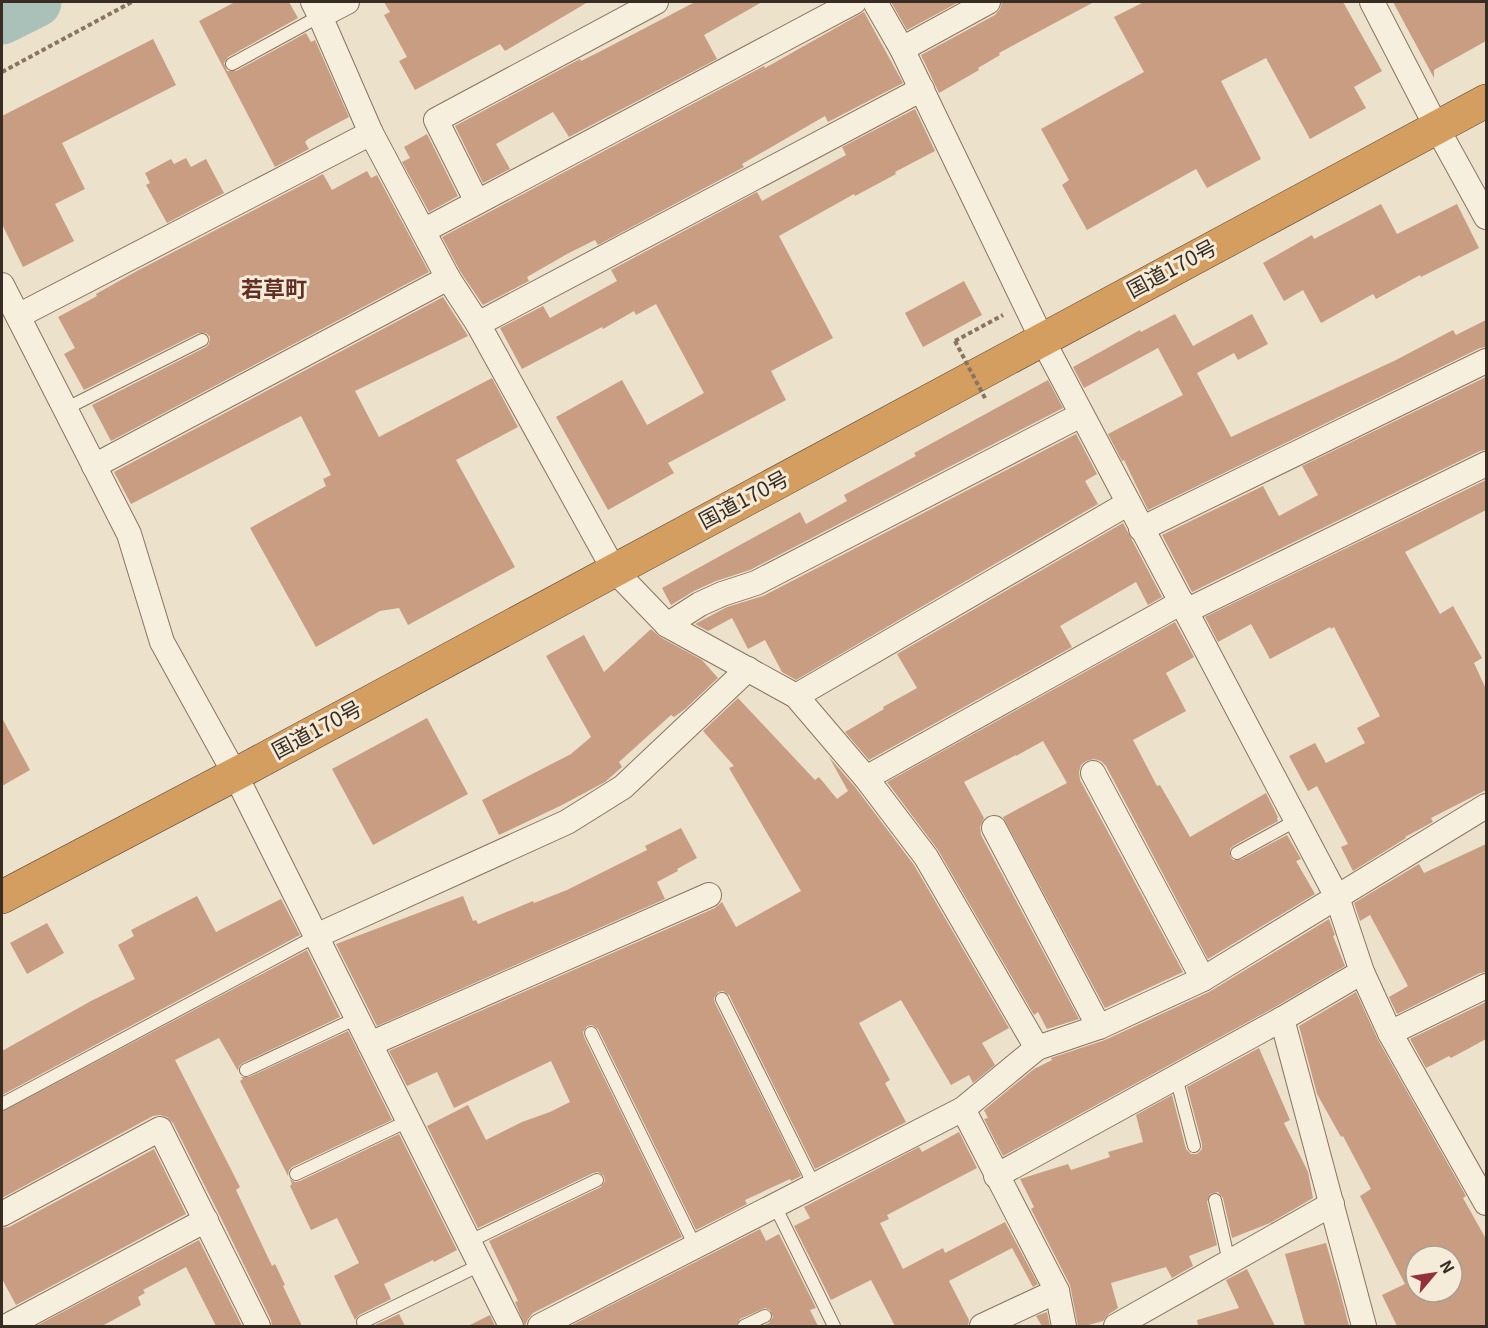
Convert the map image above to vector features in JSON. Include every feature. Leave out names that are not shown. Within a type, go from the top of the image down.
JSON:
[{"type":"highway","name":"国道170号","points":[[2,897],[235,774],[1486,100]]},
{"type":"street","points":[[347,2],[317,9],[371,133],[448,278],[478,324],[614,570],[667,625],[796,696],[866,778],[926,857],[1037,1048]]},
{"type":"street","points":[[477,202],[436,120],[656,2]]},
{"type":"street","points":[[423,231],[854,2]]},
{"type":"street","points":[[875,2],[902,49],[1042,339],[1127,504],[1184,606],[1337,897],[1362,972],[1390,1033],[1486,1203]]},
{"type":"street","points":[[902,49],[984,2]]},
{"type":"street","points":[[1372,2],[1486,217]]},
{"type":"street","points":[[478,324],[922,89]]},
{"type":"street","points":[[18,316],[371,133]]},
{"type":"street","points":[[94,466],[448,278]]},
{"type":"street","points":[[2,285],[129,534],[162,642],[235,774],[511,1326]]},
{"type":"street","points":[[1141,529],[1486,361]]},
{"type":"street","points":[[667,625],[700,604],[756,583],[1082,415]]},
{"type":"street","points":[[866,778],[1184,606],[1486,464]]},
{"type":"street","points":[[796,696],[1127,504]]},
{"type":"street","points":[[316,936],[567,822],[623,787],[748,669]]},
{"type":"street","points":[[1093,773],[1203,979]]},
{"type":"street","points":[[540,1326],[963,1109],[1037,1048],[1099,1027],[1203,979],[1486,806]]},
{"type":"street","points":[[994,828],[1099,1027]]},
{"type":"street","points":[[370,1044],[709,895]]},
{"type":"street","points":[[996,1176],[1282,1019],[1362,972]]},
{"type":"street","points":[[1390,1033],[1486,986]]},
{"type":"street","points":[[1282,1019],[1364,1326]]},
{"type":"street","points":[[963,1109],[1057,1291],[1064,1326]]},
{"type":"street","points":[[2,1214],[160,1129],[258,1326]]},
{"type":"street","points":[[1116,1326],[1332,1204]]},
{"type":"street","points":[[2,1316],[7,1326],[206,1220]]},
{"type":"street","points":[[982,1326],[1057,1291]]},
{"type":"lane","points":[[232,64],[317,9]]},
{"type":"lane","points":[[65,409],[202,340]]},
{"type":"lane","points":[[1237,853],[1297,820]]},
{"type":"lane","points":[[2,1104],[316,936]]},
{"type":"lane","points":[[722,999],[814,1185]]},
{"type":"lane","points":[[246,1070],[357,1018]]},
{"type":"lane","points":[[591,1033],[695,1246]]},
{"type":"lane","points":[[1176,1077],[1194,1146]]},
{"type":"lane","points":[[296,1174],[408,1121]]},
{"type":"lane","points":[[468,1242],[597,1180]]},
{"type":"lane","points":[[1215,1200],[1228,1263]]},
{"type":"lane","points":[[775,1206],[834,1326]]},
{"type":"lane","points":[[363,1322],[480,1265]]},
{"type":"lane","points":[[744,1326],[765,1316]]},
{"type":"path","points":[[2,72],[132,2]]},
{"type":"path","points":[[986,400],[955,341],[1003,316]]},
{"type":"building","points":[[235,2],[289,2],[298,18],[228,57],[224,63],[227,71],[236,71],[306,33],[311,42],[315,40],[349,117],[308,139],[305,142],[309,149],[275,167],[199,21]]},
{"type":"building","points":[[384,2],[588,2],[505,51],[500,44],[415,90],[399,61],[407,57],[384,15],[390,12]]},
{"type":"building","points":[[695,2],[762,2],[704,35],[717,59],[569,137],[553,112],[496,144],[510,169],[483,183],[455,126],[580,59],[581,61]]},
{"type":"building","points":[[891,2],[959,2],[907,30]]},
{"type":"building","points":[[1002,2],[1094,2],[999,53],[1000,55],[978,68],[979,70],[939,93],[921,55],[995,15]]},
{"type":"building","points":[[1144,2],[1343,2],[1382,71],[1354,87],[1366,108],[1310,139],[1266,58],[1221,81],[1261,159],[1207,188],[1196,169],[1087,230],[1062,185],[1069,180],[1041,129],[1144,72],[1114,17]]},
{"type":"building","points":[[1393,2],[1486,2],[1486,41],[1434,70],[1434,78]]},
{"type":"building","points":[[864,12],[903,83],[828,122],[825,116],[742,164],[744,167],[598,245],[595,240],[567,254],[527,277],[529,281],[483,305],[460,271],[442,237],[764,66],[765,68]]},
{"type":"building","points":[[153,39],[176,85],[62,143],[85,189],[55,204],[74,241],[23,267],[2,224],[2,116]]},
{"type":"building","points":[[915,109],[935,151],[779,236],[833,338],[771,371],[786,400],[668,463],[674,473],[608,510],[556,417],[622,380],[647,425],[704,393],[656,304],[636,315],[634,311],[522,369],[500,328],[543,306],[550,318],[617,281],[611,270],[757,192],[762,201],[846,155],[842,147]]},
{"type":"building","points":[[427,134],[458,196],[429,212],[402,162],[410,158],[404,147]]},
{"type":"building","points":[[186,158],[191,167],[206,159],[224,193],[167,223],[146,185],[150,183],[145,173],[171,159],[174,164]]},
{"type":"building","points":[[367,171],[371,178],[377,175],[429,272],[111,441],[92,405],[206,347],[210,337],[206,333],[198,333],[84,390],[64,354],[75,348],[58,317],[135,272],[323,174],[332,190]]},
{"type":"building","points":[[1381,204],[1397,234],[1457,204],[1479,248],[1421,277],[1420,275],[1376,299],[1373,294],[1321,323],[1303,290],[1284,301],[1263,263],[1312,235],[1314,239]]},
{"type":"building","points":[[964,281],[982,315],[923,347],[905,313]]},
{"type":"building","points":[[443,297],[468,336],[355,391],[379,437],[492,378],[518,427],[456,460],[515,567],[408,625],[399,608],[380,611],[316,647],[250,528],[326,486],[323,479],[331,475],[301,416],[131,504],[114,472]]},
{"type":"building","points":[[1175,314],[1193,346],[1252,314],[1268,344],[1238,360],[1234,353],[1197,373],[1231,437],[1396,360],[1453,330],[1456,335],[1486,320],[1486,347],[1148,510],[1124,460],[1122,461],[1108,434],[1183,395],[1158,348],[1084,388],[1073,367],[1140,330],[1141,332]]},
{"type":"building","points":[[1486,377],[1486,450],[1192,592],[1162,535],[1263,486],[1279,516],[1318,495],[1302,466]]},
{"type":"building","points":[[1048,380],[1063,408],[750,570],[716,581],[671,605],[662,588],[800,512],[806,524],[847,501],[844,495],[916,456],[914,453]]},
{"type":"building","points":[[1076,434],[1097,474],[1085,481],[1098,504],[796,680],[782,672],[765,640],[748,649],[732,618],[708,631],[695,624],[727,607],[763,596]]},
{"type":"building","points":[[1486,480],[1486,510],[1405,552],[1440,614],[1453,606],[1482,658],[1474,663],[1486,689],[1486,790],[1431,818],[1433,822],[1405,837],[1353,871],[1341,847],[1348,844],[1317,786],[1308,791],[1289,756],[1315,743],[1326,763],[1365,743],[1357,728],[1380,716],[1334,627],[1270,659],[1251,624],[1218,642],[1205,617]]},
{"type":"building","points":[[1123,523],[1162,597],[1148,605],[1136,582],[1060,626],[1072,647],[869,760],[845,732],[917,688],[897,654]]},
{"type":"building","points":[[1175,622],[1194,657],[1166,673],[1186,711],[1133,740],[1157,786],[1160,785],[1190,837],[1266,793],[1278,821],[1233,846],[1230,849],[1230,856],[1233,860],[1240,860],[1287,835],[1301,859],[1296,861],[1315,894],[1208,959],[1106,766],[1094,759],[1086,761],[1081,765],[1080,780],[1183,972],[1105,1008],[1003,817],[1067,783],[1043,741],[964,782],[984,818],[980,827],[981,835],[1079,1019],[1047,1029],[1038,1012],[1034,1015],[938,850],[887,782]]},
{"type":"building","points":[[651,629],[660,637],[702,660],[718,678],[685,709],[674,717],[671,715],[619,762],[622,767],[605,782],[499,835],[482,800],[571,754],[591,737],[546,656],[584,635],[604,672]]},
{"type":"building","points":[[738,698],[815,780],[819,777],[837,799],[848,791],[829,757],[855,787],[914,865],[1009,1028],[982,1043],[995,1065],[973,1083],[969,1075],[951,1085],[901,1000],[859,1023],[890,1080],[885,1083],[906,1122],[815,1169],[729,995],[723,991],[718,992],[714,998],[715,1003],[801,1176],[745,1200],[747,1204],[696,1230],[598,1029],[592,1025],[587,1026],[583,1032],[584,1037],[682,1237],[533,1313],[525,1326],[515,1302],[518,1301],[489,1241],[601,1187],[605,1181],[604,1176],[598,1172],[593,1173],[478,1228],[427,1126],[468,1105],[486,1140],[570,1102],[551,1061],[454,1108],[437,1072],[407,1086],[389,1051],[715,908],[722,902],[736,927],[801,891],[729,768],[734,766],[703,731]]},
{"type":"building","points":[[2,718],[30,770],[2,786]]},
{"type":"building","points":[[427,718],[468,794],[373,845],[332,769]]},
{"type":"building","points":[[681,828],[697,858],[657,882],[665,899],[377,1026],[336,944],[463,896],[473,921],[476,920],[478,924],[533,901],[534,903],[567,890],[647,850],[645,846]]},
{"type":"building","points":[[1486,844],[1486,972],[1397,1014],[1389,997],[1408,986],[1370,915],[1360,921],[1354,903],[1419,864],[1424,873]]},
{"type":"building","points":[[197,896],[216,932],[281,899],[300,935],[2,1095],[2,1051],[135,979],[118,945],[134,936],[131,930]]},
{"type":"building","points":[[1329,919],[1345,966],[1275,1007],[1003,1156],[984,1119],[988,1118],[984,1110],[1034,1069],[1052,1060],[1051,1058],[1105,1040],[1209,992]]},
{"type":"building","points":[[47,923],[64,953],[27,974],[10,943]]},
{"type":"building","points":[[307,950],[340,1017],[243,1063],[239,1066],[238,1071],[219,1038],[175,1060],[240,1187],[236,1190],[272,1266],[275,1264],[302,1326],[272,1326],[219,1214],[173,1123],[167,1117],[153,1116],[2,1198],[2,1112]]},
{"type":"building","points":[[1356,992],[1378,1040],[1466,1196],[1463,1198],[1486,1239],[1486,1326],[1397,1326],[1382,1295],[1404,1284],[1404,1304],[1464,1304],[1464,1244],[1404,1244],[1404,1282],[1360,1196],[1371,1189],[1343,1136],[1341,1137],[1317,1094],[1299,1026]]},
{"type":"building","points":[[1486,1002],[1486,1039],[1451,1058],[1449,1056],[1426,1068],[1410,1039]]},
{"type":"building","points":[[348,1031],[392,1120],[292,1167],[288,1176],[240,1081],[243,1079],[241,1077],[249,1077]]},
{"type":"building","points":[[1259,1048],[1290,1120],[1284,1123],[1308,1172],[1313,1198],[1270,1223],[1232,1238],[1223,1198],[1218,1192],[1210,1194],[1207,1202],[1217,1245],[1189,1256],[1193,1266],[1172,1278],[1166,1267],[1111,1283],[1118,1308],[1103,1321],[1078,1326],[1070,1285],[1031,1209],[1034,1207],[1020,1179],[1068,1164],[1071,1170],[1110,1157],[1108,1152],[1143,1142],[1136,1115],[1172,1095],[1186,1149],[1191,1154],[1197,1154],[1202,1149],[1202,1144],[1187,1087]]},
{"type":"building","points":[[959,1132],[977,1168],[887,1215],[889,1219],[880,1223],[903,1269],[943,1248],[945,1253],[1005,1222],[1038,1284],[1033,1287],[1012,1248],[949,1281],[969,1320],[968,1326],[895,1326],[871,1280],[831,1300],[794,1226],[810,1218],[804,1207],[919,1147],[922,1152]]},
{"type":"building","points":[[399,1134],[457,1250],[384,1284],[391,1299],[359,1315],[355,1320],[334,1276],[359,1263],[337,1218],[311,1230],[290,1186],[292,1184],[290,1179],[295,1182],[300,1181]]},
{"type":"building","points":[[154,1149],[186,1214],[16,1305],[2,1279],[2,1228],[9,1227]]},
{"type":"building","points":[[760,1229],[766,1241],[779,1234],[816,1308],[810,1310],[818,1326],[762,1326],[769,1323],[773,1317],[770,1310],[765,1308],[740,1319],[736,1326],[570,1326]]},
{"type":"building","points":[[199,1240],[242,1326],[216,1326],[186,1267],[143,1290],[145,1293],[138,1297],[141,1305],[102,1326],[36,1326]]},
{"type":"building","points":[[1326,1243],[1349,1326],[1305,1326],[1285,1254]]},
{"type":"building","points":[[1247,1269],[1275,1326],[1198,1326],[1197,1320],[1239,1308],[1226,1280]]},
{"type":"building","points":[[1047,1312],[1050,1326],[1042,1326],[1036,1316]]},
{"type":"building","points":[[399,1314],[405,1326],[373,1326]]},
{"type":"building","points":[[490,1315],[495,1326],[468,1326]]},
{"type":"waterway","points":[[2,19],[36,2]]},
{"type":"district","name":"若草町","points":[[274,289]]}]
